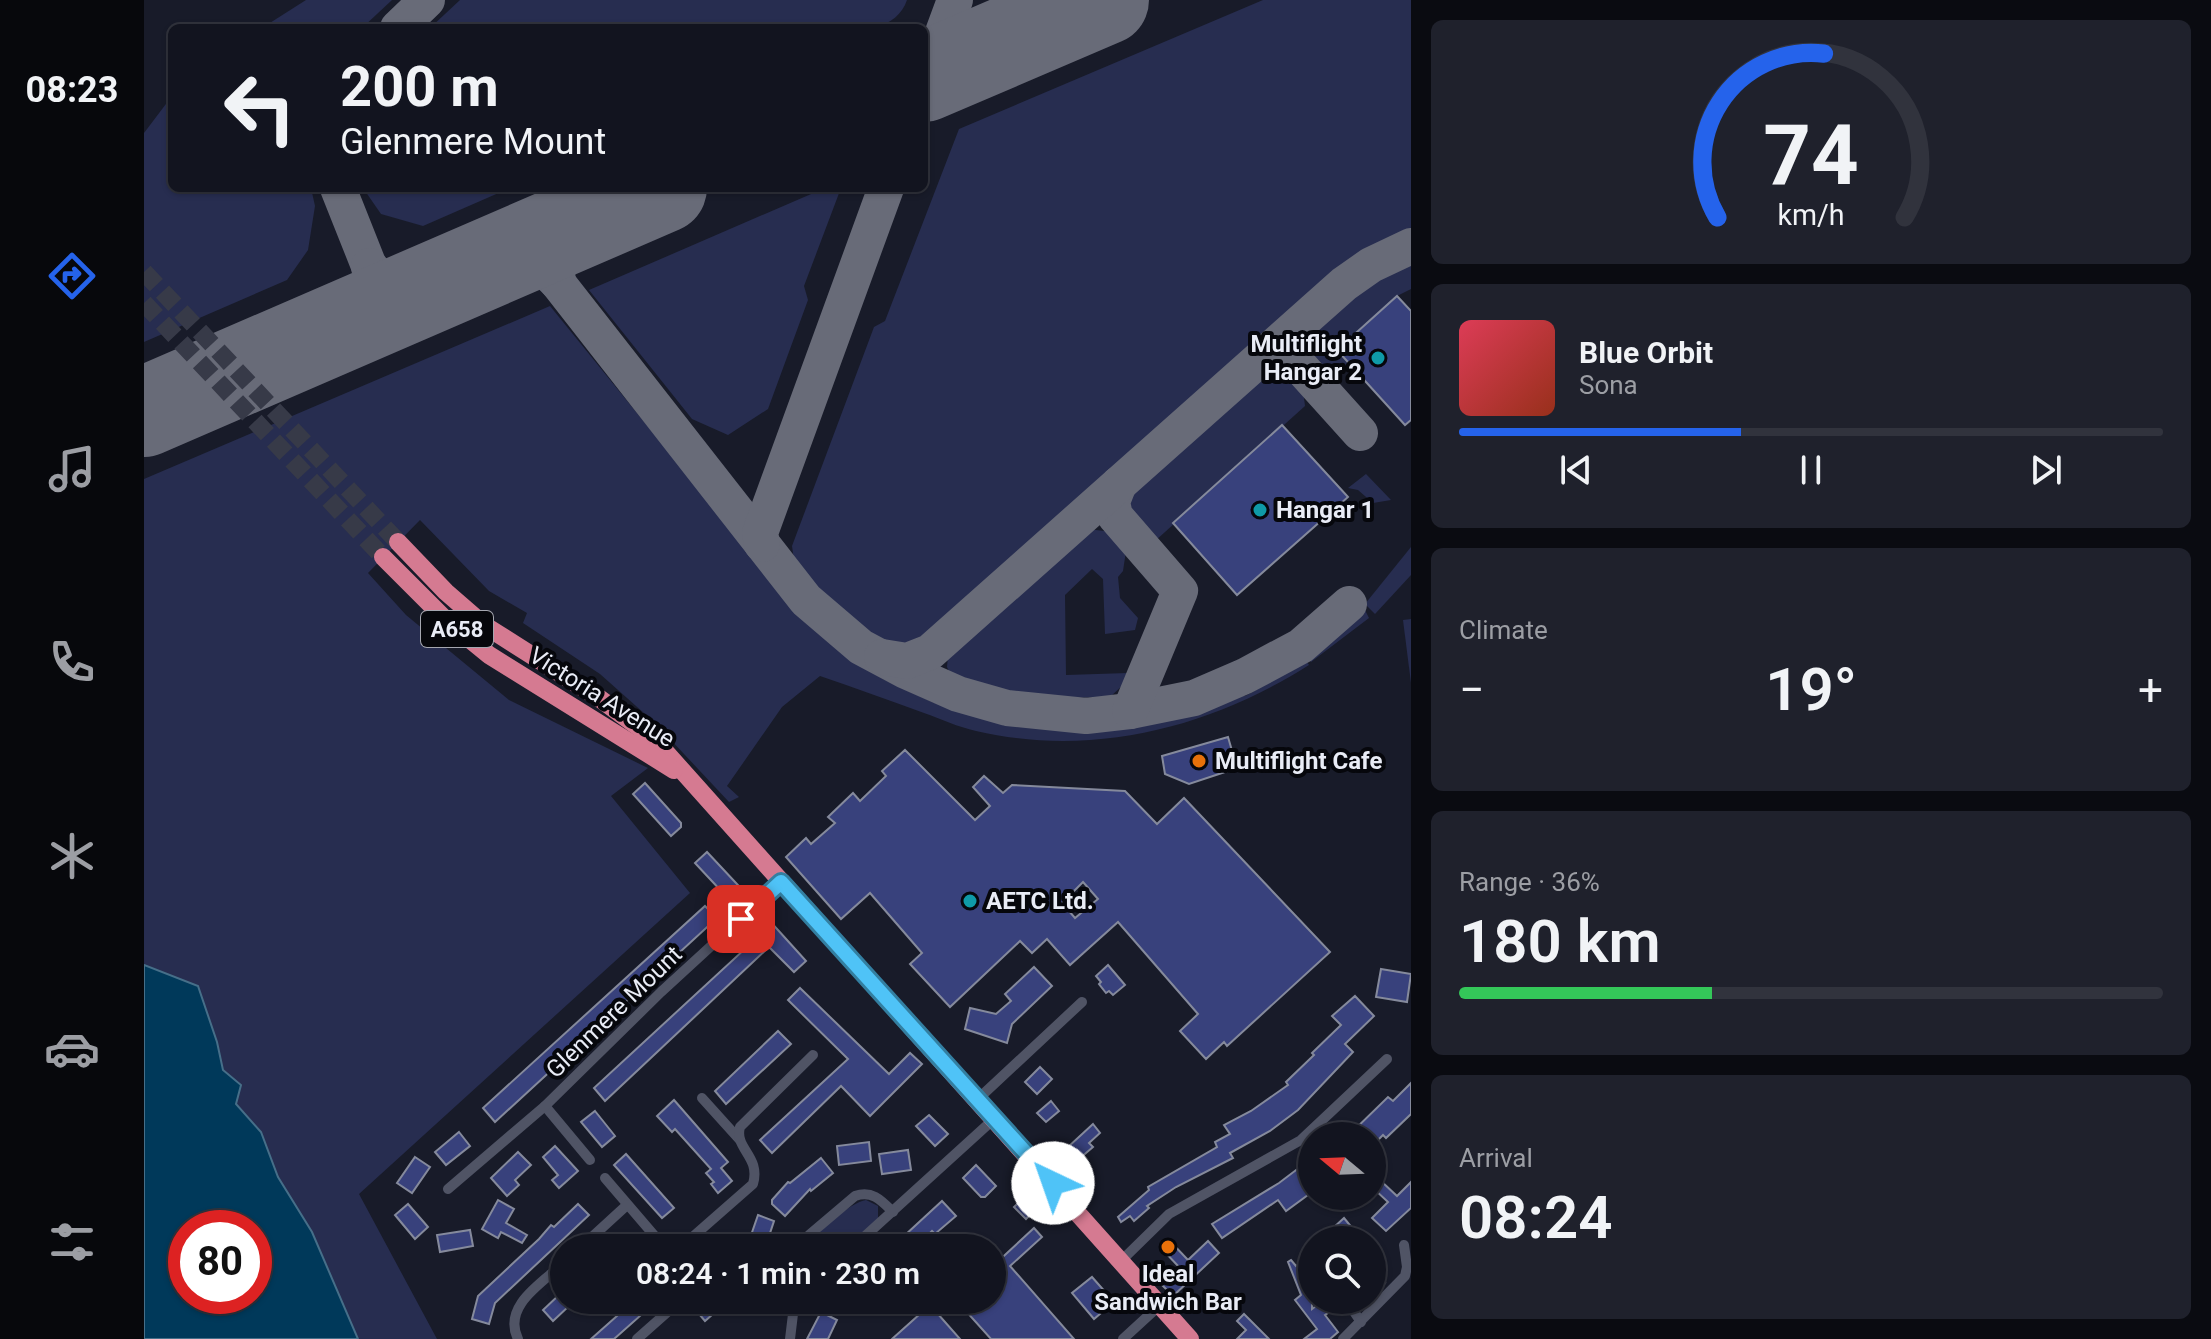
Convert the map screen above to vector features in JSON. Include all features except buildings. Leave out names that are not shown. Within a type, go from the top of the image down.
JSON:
[{"type":"highway","name":"Victoria Avenue","points":[[398,542],[446,592],[484,625],[610,706],[653,738],[1190,1339]]},
{"type":"highway","name":"Victoria Avenue","points":[[383,557],[445,619],[489,655],[690,780]]},
{"type":"street","name":"Glenmere Mount","points":[[448,1189],[545,1106],[661,992],[781,882]]},
{"type":"street","points":[[978,1099],[1082,1002]]},
{"type":"street","points":[[739,1139],[740,1127],[813,1055]]},
{"type":"street","points":[[1122,1260],[1169,1214],[1301,1140],[1387,1059]]},
{"type":"street","points":[[696,1234],[753,1184],[755,1165],[739,1139],[702,1098]]},
{"type":"street","name":"Glenmere Mount","points":[[545,1106],[590,1160]]},
{"type":"street","points":[[868,1234],[995,1118]]},
{"type":"street","points":[[605,1178],[653,1234]]},
{"type":"street","points":[[810,1234],[855,1196],[864,1193],[871,1194],[893,1212]]},
{"type":"street","points":[[595,1234],[627,1205]]},
{"type":"street","points":[[1343,1339],[1405,1276],[1404,1245]]},
{"type":"street","points":[[518,1339],[513,1327],[514,1313],[550,1276]]},
{"type":"street","points":[[1123,1339],[1160,1305]]},
{"type":"street","points":[[637,1339],[665,1314]]},
{"type":"street","points":[[790,1339],[793,1314]]},
{"type":"street","points":[[1356,1314],[1361,1322]]},
{"type":"shaded area","points":[[306,0],[392,0],[366,24],[268,24]]},
{"type":"shaded area","points":[[460,0],[907,0],[902,10],[884,24],[434,24]]},
{"type":"shaded area","points":[[1263,0],[1411,0],[1411,231],[1354,256],[918,645],[898,648],[878,638],[795,567],[792,546],[874,327],[885,321],[959,129]]},
{"type":"shaded area","points":[[168,101],[168,192],[312,192],[315,206],[308,250],[287,280],[144,342],[144,133]]},
{"type":"shaded area","points":[[366,192],[501,192],[423,226],[381,214]]},
{"type":"shaded area","points":[[816,192],[839,192],[804,286],[808,300],[768,409],[728,435],[692,419],[589,290]]},
{"type":"shaded area","points":[[1411,261],[1411,289],[1397,296],[1338,350],[1351,365],[1337,378],[1318,370],[1305,354],[1306,339],[1360,285]]},
{"type":"shaded area","points":[[550,306],[793,605],[845,655],[883,679],[932,702],[976,716],[1027,726],[1075,728],[1158,720],[1237,694],[1245,696],[1303,656],[1309,665],[1232,706],[1191,721],[1106,739],[1063,741],[1020,738],[969,729],[820,676],[782,707],[727,786],[739,797],[729,802],[654,722],[600,674],[523,623],[527,613],[489,591],[420,520],[368,573],[406,615],[509,700],[648,768],[611,796],[690,893],[359,1194],[437,1339],[358,1339],[312,1232],[278,1177],[261,1132],[236,1103],[223,1071],[217,1042],[144,1052],[144,479]]},
{"type":"shaded area","points":[[1273,369],[1298,379],[1305,406],[1155,541],[1148,536],[1133,521],[1130,509],[1132,493],[1261,375]]},
{"type":"shaded area","points":[[1366,474],[1391,500],[1373,503],[1358,490],[1348,488]]},
{"type":"shaded area","points":[[1088,529],[1112,532],[1126,551],[1123,571],[1118,577],[1120,598],[1138,618],[1135,630],[1105,634],[1103,579],[1092,569],[1065,595],[1066,675],[1128,673],[1124,684],[1110,697],[1062,698],[1007,692],[951,676],[947,667],[948,656]]},
{"type":"shaded area","points":[[1411,547],[1411,575],[1375,614],[1365,604]]},
{"type":"shaded area","points":[[1363,606],[1369,618],[1311,662],[1306,654],[1336,632]]},
{"type":"shaded area","points":[[1411,619],[1411,683],[1403,620]]},
{"type":"shaded area","points":[[144,965],[198,986],[223,1070],[241,1085],[236,1104],[261,1132],[278,1177],[312,1232],[358,1339],[144,1339]]},
{"type":"shaded area","points":[[866,1200],[878,1206],[878,1219],[862,1234],[818,1234],[834,1219]]},
{"type":"taxiway","points":[[402,24],[427,0]]},
{"type":"taxiway","points":[[928,73],[955,0]]},
{"type":"taxiway","points":[[928,97],[955,71],[993,47]]},
{"type":"taxiway","points":[[340,192],[369,266]]},
{"type":"taxiway","points":[[762,544],[760,533],[885,192]]},
{"type":"taxiway","points":[[481,266],[523,260],[540,267],[558,283],[558,256],[567,239],[604,213]]},
{"type":"taxiway","points":[[882,657],[907,661],[930,652],[1344,284],[1371,265],[1411,246]]},
{"type":"taxiway","points":[[341,327],[358,315],[367,302],[371,286],[369,266],[394,287],[409,291],[426,290]]},
{"type":"taxiway","points":[[558,283],[806,600],[861,647],[958,694],[1007,708],[1086,716],[1194,698],[1245,676],[1301,646],[1349,604]]},
{"type":"taxiway","points":[[1279,343],[1360,433]]},
{"type":"taxiway","points":[[1119,484],[1112,502],[1115,516],[1180,591],[1130,711]]},
{"type":"runway","points":[[928,75],[1104,0]]},
{"type":"runway","points":[[144,412],[653,192]]},
{"type":"tunnel","points":[[144,272],[398,542]]},
{"type":"tunnel","points":[[144,303],[383,557]]},
{"type":"place","name":"Multiflight Hangar 2","points":[[1378,358]]},
{"type":"place","name":"Hangar 1","points":[[1260,510]]},
{"type":"place","name":"Multiflight Cafe","points":[[1199,761]]},
{"type":"place","name":"AETC Ltd.","points":[[970,901]]},
{"type":"place","name":"Ideal Sandwich Bar","points":[[1168,1247]]},
{"type":"route","points":[[741,919],[781,882],[1053,1183]]}]
